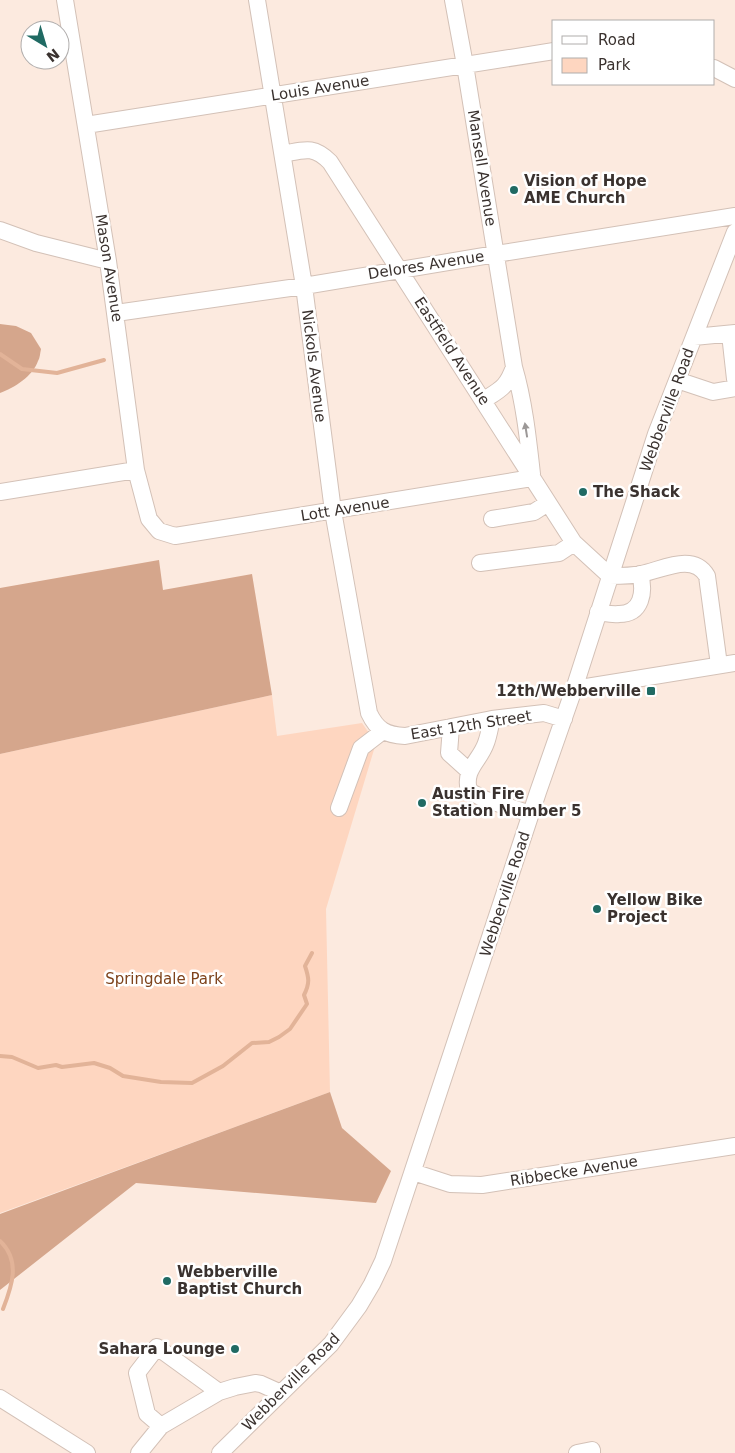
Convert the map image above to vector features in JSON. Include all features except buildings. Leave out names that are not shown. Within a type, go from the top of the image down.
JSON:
[{"type":"street","name":"Mason Avenue","points":[[65,0],[116,313],[136,470],[149,520],[160,531]]},
{"type":"street","name":"Nickols Avenue","points":[[257,0],[304,286],[333,511],[369,713],[372,721],[381,730]]},
{"type":"street","name":"Mansell Avenue","points":[[453,0],[514,367],[520,393],[532,478]]},
{"type":"street","name":"Louis Avenue","points":[[86,125],[552,51]]},
{"type":"street","points":[[715,69],[735,79]]},
{"type":"street","name":"Eastfield Avenue","points":[[283,154],[301,150],[314,150],[322,154],[330,162],[574,543],[610,576]]},
{"type":"street","name":"Delores Avenue","points":[[116,313],[304,286],[735,216]]},
{"type":"street","points":[[0,230],[36,243],[108,261]]},
{"type":"street","name":"Webberville Road","points":[[220,1453],[331,1344],[359,1306],[383,1262],[574,689],[656,434],[735,232]]},
{"type":"street","points":[[694,337],[732,333],[735,379]]},
{"type":"street","points":[[484,400],[502,388],[509,380],[514,367]]},
{"type":"street","points":[[677,380],[713,392],[735,388]]},
{"type":"street","points":[[0,492],[136,470]]},
{"type":"street","name":"Lott Avenue","points":[[160,531],[175,536],[532,478]]},
{"type":"street","points":[[492,519],[534,512],[548,503]]},
{"type":"street","points":[[480,563],[559,553],[574,543]]},
{"type":"street","points":[[574,689],[727,664],[707,576],[703,570],[695,565],[681,564],[662,567],[640,574],[610,576]]},
{"type":"street","points":[[598,612],[618,614],[631,611],[642,596],[643,583],[640,574]]},
{"type":"street","name":"East 12th Street","points":[[381,730],[394,735],[405,736],[492,719],[544,713],[564,719]]},
{"type":"street","points":[[492,719],[486,744],[470,771],[466,782],[469,791],[484,799],[531,814]]},
{"type":"street","points":[[451,727],[449,753],[470,771]]},
{"type":"street","points":[[339,808],[361,748],[381,730]]},
{"type":"street","name":"Ribbecke Avenue","points":[[413,1172],[450,1184],[482,1185],[735,1146]]},
{"type":"street","points":[[161,1426],[147,1414],[137,1373],[157,1347],[219,1392]]},
{"type":"street","points":[[139,1453],[161,1426],[219,1392],[255,1383],[281,1393]]},
{"type":"street","points":[[0,1398],[87,1453]]},
{"type":"green space","name":"Springdale Park","points":[[272,695],[277,736],[362,723],[376,743],[326,909],[330,1092],[0,1213],[0,754]]},
{"type":"shaded area","points":[[0,324],[16,326],[31,333],[41,349],[39,360],[32,372],[17,385],[0,393]]},
{"type":"shaded area","points":[[159,560],[163,590],[252,574],[272,695],[0,754],[0,588]]},
{"type":"shaded area","points":[[330,1092],[342,1128],[391,1171],[376,1203],[136,1183],[0,1290],[0,1214]]},
{"type":"waterway","points":[[0,354],[22,369],[57,373],[104,360]]},
{"type":"waterway","points":[[0,1056],[12,1057],[38,1068],[94,1063],[110,1068],[123,1076],[161,1082],[192,1083],[223,1066],[252,1043],[269,1042],[290,1029],[307,1004],[304,995],[308,980],[305,966],[312,953]]},
{"type":"waterway","points":[[0,1241],[7,1249],[13,1265],[12,1283],[3,1309]]},
{"type":"place","name":"Vision of Hope AME Church","points":[[514,190]]},
{"type":"place","name":"The Shack","points":[[583,492]]},
{"type":"place","name":"12th/Webberville","points":[[651,691]]},
{"type":"place","name":"Austin Fire Station Number 5","points":[[422,803]]},
{"type":"place","name":"Yellow Bike Project","points":[[597,909]]},
{"type":"place","name":"Webberville Baptist Church","points":[[167,1281]]},
{"type":"place","name":"Sahara Lounge","points":[[235,1349]]}]
